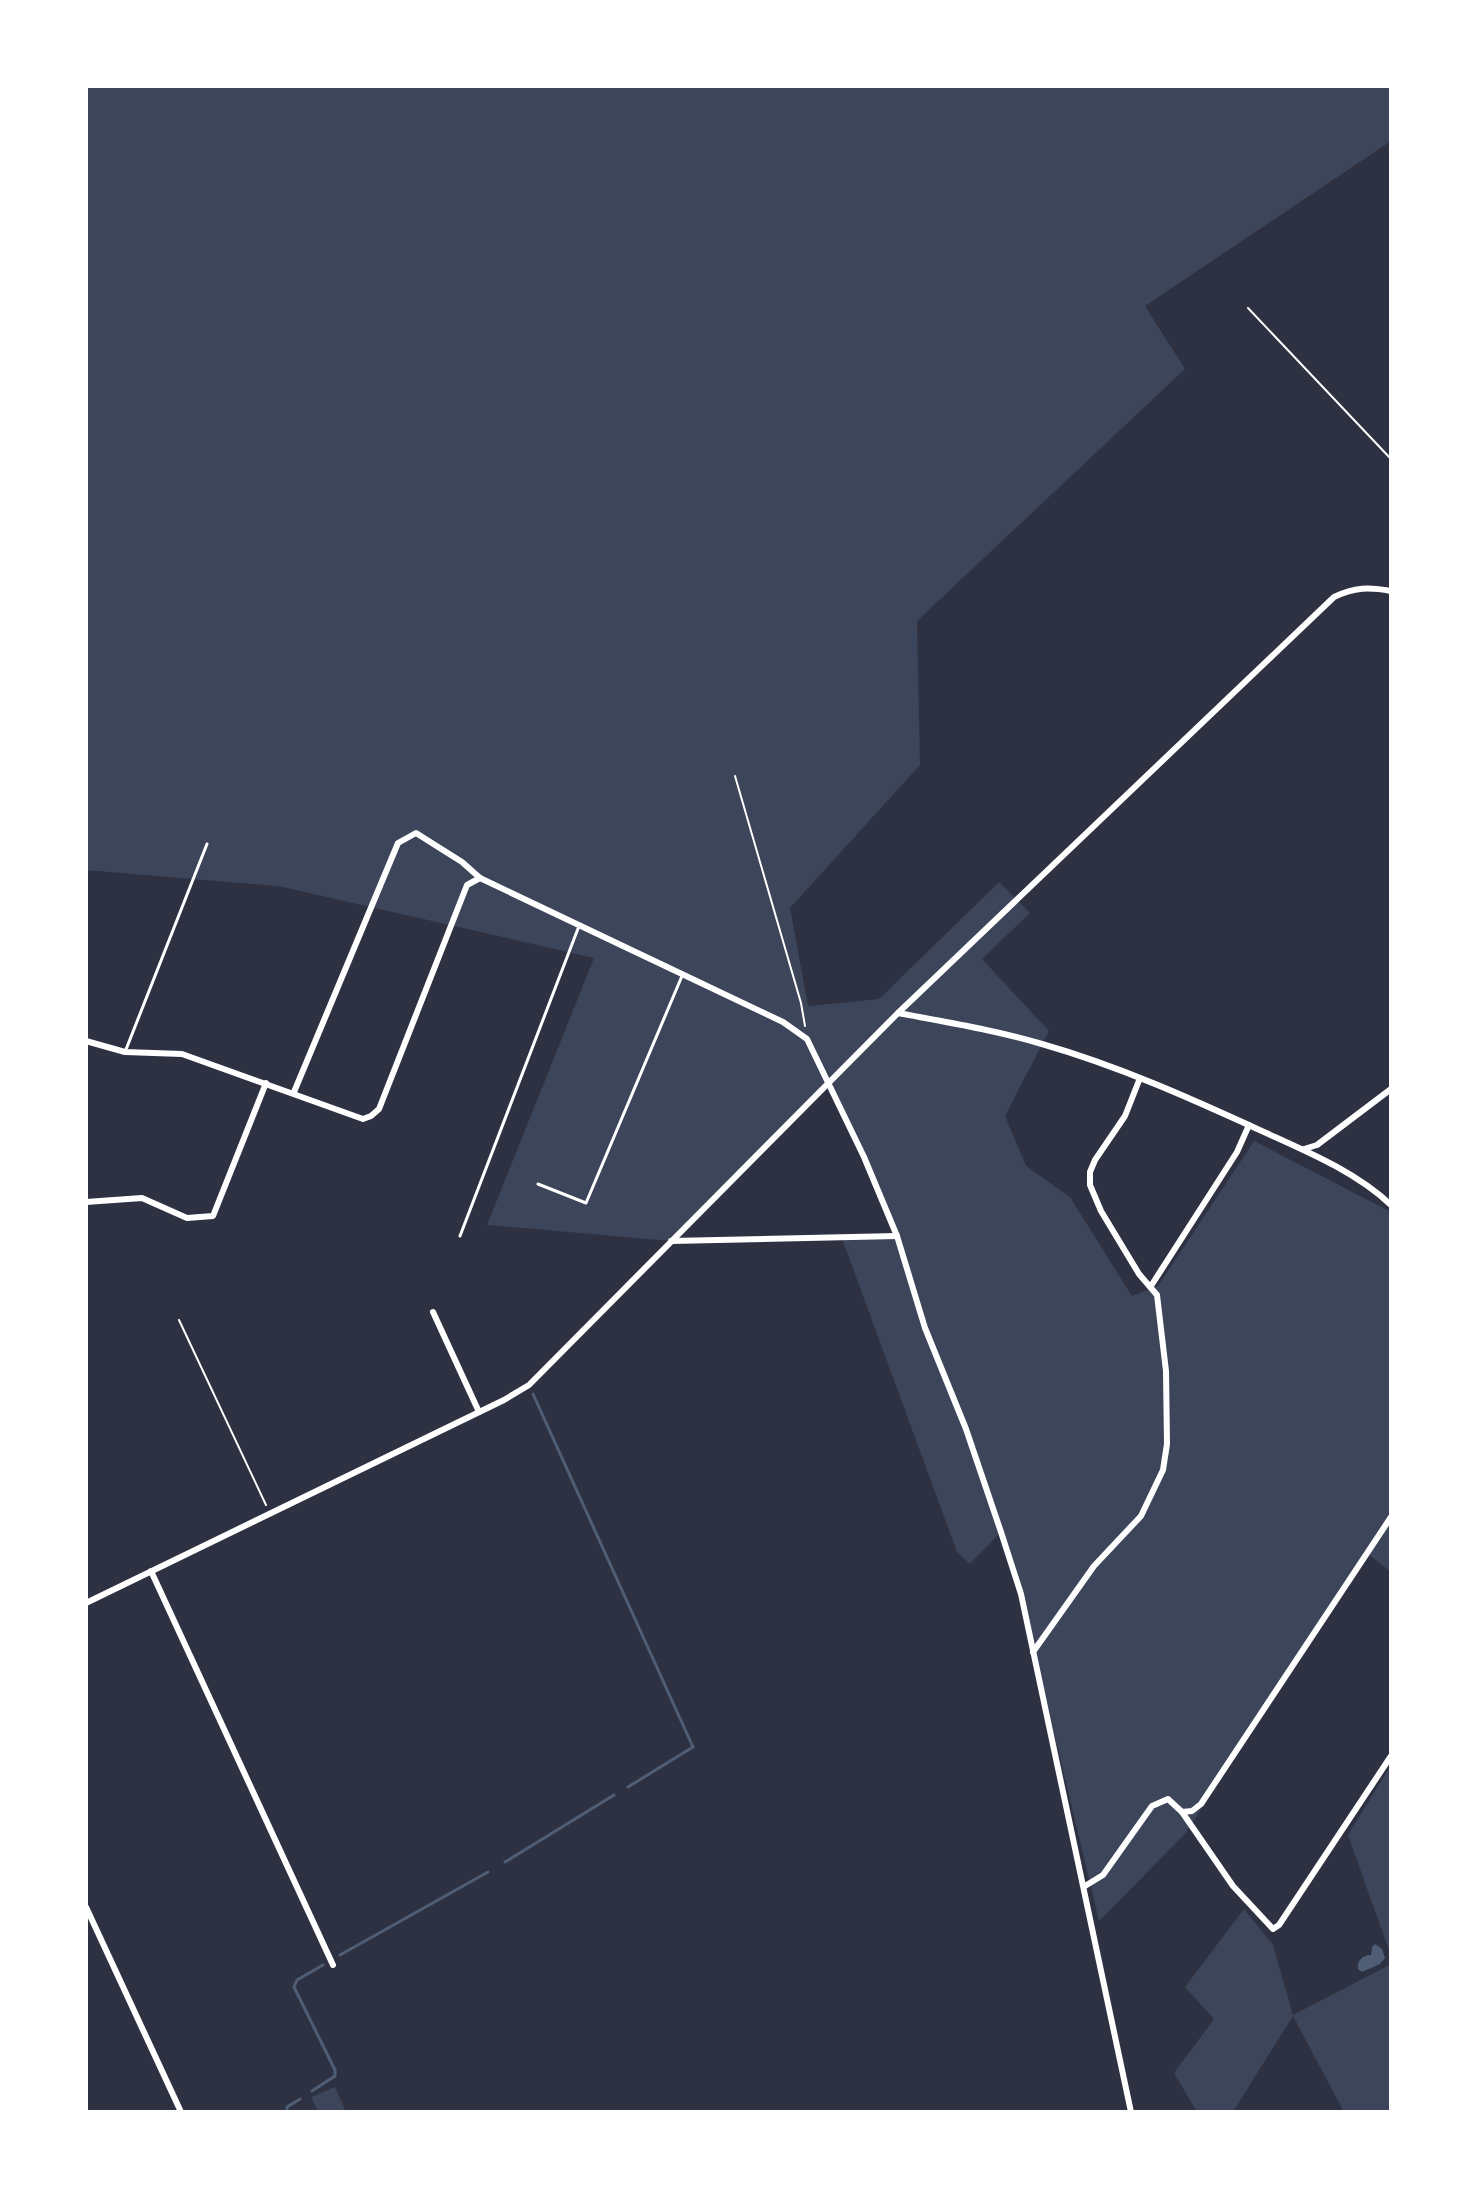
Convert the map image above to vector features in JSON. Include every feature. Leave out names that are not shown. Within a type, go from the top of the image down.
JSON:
[{"type":"street","points":[[86,1603],[512,1396],[534,1380],[898,1013],[1334,597],[1351,589],[1369,587],[1391,591]]},
{"type":"street","points":[[294,1092],[398,843],[416,833],[462,862],[480,878],[783,1022],[807,1039],[829,1081],[897,1236],[925,1328],[966,1429],[1021,1594],[1131,2112]]},
{"type":"street","points":[[86,1041],[125,1052],[182,1054],[363,1119],[371,1116],[379,1109],[467,885],[480,878]]},
{"type":"street","points":[[898,1013],[1041,1043],[1140,1078],[1300,1149],[1363,1182],[1391,1205]]},
{"type":"street","points":[[1033,1652],[1094,1566],[1141,1516],[1163,1470],[1167,1444],[1166,1371],[1157,1295],[1139,1274],[1101,1211],[1090,1185],[1090,1172],[1095,1160],[1125,1116],[1140,1078]]},
{"type":"street","points":[[86,1202],[142,1198],[187,1218],[213,1216],[266,1083]]},
{"type":"street","points":[[1300,1149],[1317,1145],[1391,1089]]},
{"type":"street","points":[[1151,1286],[1237,1152],[1249,1125]]},
{"type":"street","points":[[671,1241],[897,1236]]},
{"type":"street","points":[[433,1312],[479,1412]]},
{"type":"street","points":[[1182,1812],[1192,1811],[1201,1804],[1391,1517]]},
{"type":"street","points":[[151,1571],[333,1965]]},
{"type":"street","points":[[1085,1886],[1103,1875],[1152,1806],[1168,1799],[1182,1812],[1233,1886],[1273,1929],[1279,1925],[1391,1756]]},
{"type":"street","points":[[86,1907],[181,2112]]},
{"type":"lane","points":[[125,1052],[207,844]]},
{"type":"lane","points":[[460,1236],[579,925]]},
{"type":"lane","points":[[538,1184],[586,1203],[682,976]]},
{"type":"path","points":[[1248,308],[1391,459]]},
{"type":"path","points":[[735,776],[801,1003],[807,1039]]},
{"type":"path","points":[[179,1320],[270,1513]]},
{"type":"shaded area","points":[[86,86],[1391,86],[1391,141],[1145,306],[1185,369],[917,621],[920,765],[790,908],[808,1006],[879,999],[999,882],[1030,913],[982,959],[1049,1031],[1005,1116],[1026,1166],[1070,1197],[1132,1296],[1158,1286],[1254,1141],[1391,1212],[1391,1572],[1368,1554],[1185,1834],[1099,1921],[1021,1594],[1000,1533],[970,1564],[957,1552],[841,1236],[896,1236],[829,1082],[671,1241],[487,1225],[594,958],[278,886],[86,870]]},
{"type":"shaded area","points":[[1391,1765],[1391,1956],[1348,1835]]},
{"type":"shaded area","points":[[1244,1909],[1273,1945],[1293,2015],[1391,1964],[1391,2112],[1344,2112],[1293,2016],[1233,2112],[1197,2112],[1174,2073],[1214,2019],[1185,1987]]},
{"type":"shaded area","points":[[1375,1944],[1382,1949],[1385,1958],[1380,1964],[1362,1972],[1358,1969],[1360,1961],[1371,1955]]},
{"type":"shaded area","points":[[335,2087],[346,2112],[318,2112],[311,2097]]},
{"type":"waterway","points":[[533,1394],[693,1747],[628,1787]]},
{"type":"waterway","points":[[505,1862],[614,1795]]},
{"type":"waterway","points":[[340,1955],[488,1872]]},
{"type":"waterway","points":[[312,2091],[335,2076],[335,2070],[294,1987],[297,1980],[323,1965]]},
{"type":"waterway","points":[[287,2112],[287,2107],[300,2099]]}]
